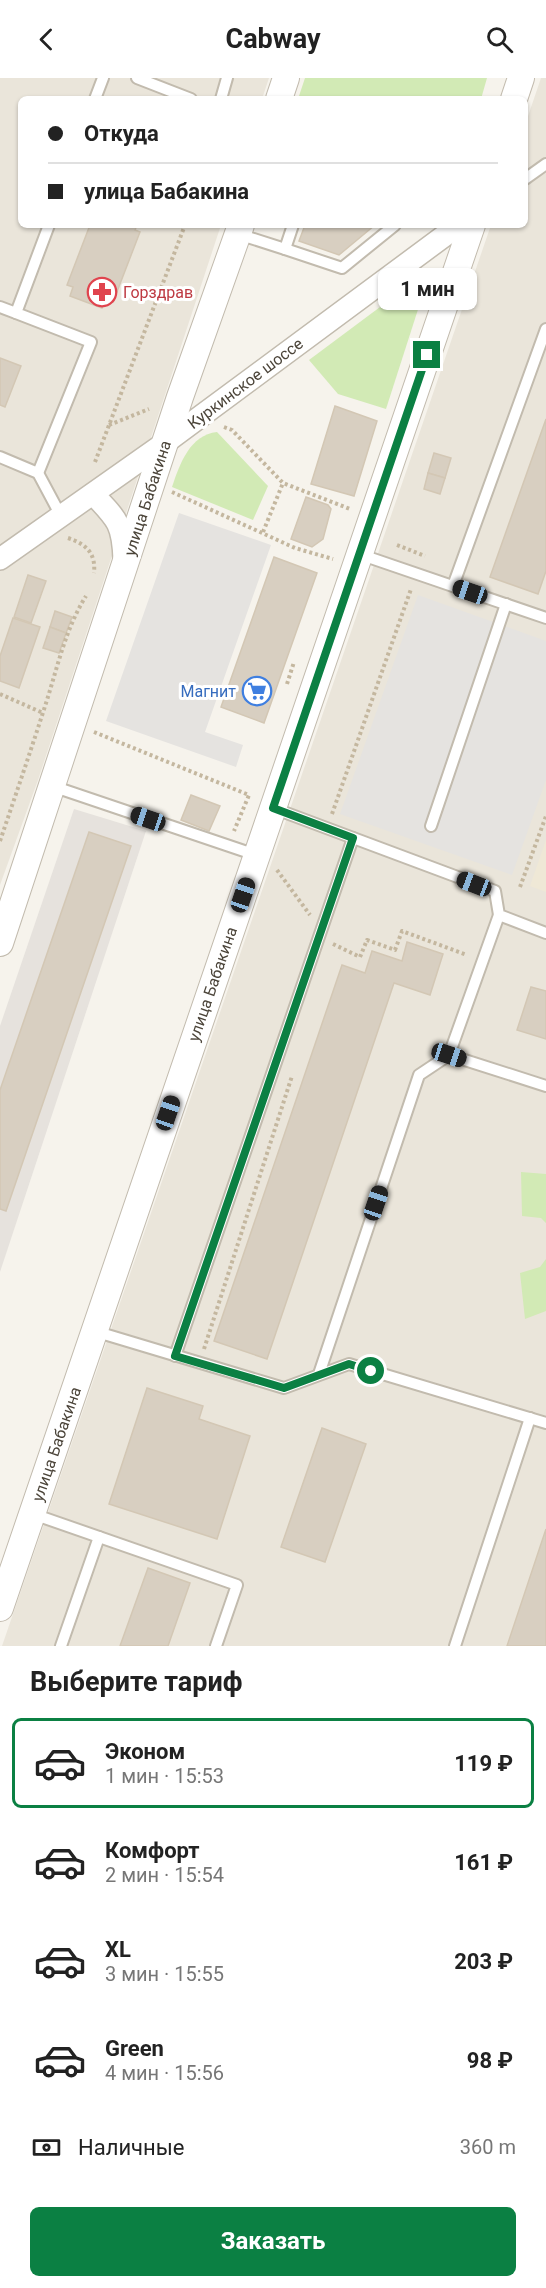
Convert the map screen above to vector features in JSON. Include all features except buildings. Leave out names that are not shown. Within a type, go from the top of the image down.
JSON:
[{"type":"street","points":[[280,96],[286,78]]},
{"type":"street","points":[[515,96],[521,78]]},
{"type":"street","name":"Куркинское шоссе","points":[[0,559],[62,526],[93,494],[455,228]]},
{"type":"street","name":"улица Бабакина","points":[[0,1608],[94,1331],[266,856],[273,808],[348,552],[471,228]]},
{"type":"street","name":"улица Бабакина","points":[[0,943],[152,483],[239,229]]},
{"type":"street","points":[[93,494],[113,515],[123,533],[124,567]]},
{"type":"lane","points":[[97,96],[103,78]]},
{"type":"lane","points":[[137,78],[183,96]]},
{"type":"lane","points":[[222,96],[227,78]]},
{"type":"lane","points":[[528,177],[546,164]]},
{"type":"lane","points":[[16,313],[48,228]]},
{"type":"lane","points":[[285,249],[292,228]]},
{"type":"lane","points":[[239,229],[285,249],[342,268],[391,228]]},
{"type":"lane","points":[[0,306],[90,342],[38,473]]},
{"type":"lane","points":[[453,586],[546,329]]},
{"type":"lane","points":[[0,457],[38,473],[62,526]]},
{"type":"lane","points":[[348,552],[546,618]]},
{"type":"lane","points":[[431,826],[506,604]]},
{"type":"lane","points":[[52,786],[266,856]]},
{"type":"lane","points":[[273,808],[495,891],[498,915],[449,1055],[419,1075],[319,1374]]},
{"type":"lane","points":[[175,1356],[353,838]]},
{"type":"lane","points":[[498,915],[546,933]]},
{"type":"lane","points":[[449,1055],[546,1086]]},
{"type":"lane","points":[[94,1331],[284,1388],[349,1364],[546,1424]]},
{"type":"lane","points":[[454,1646],[530,1418]]},
{"type":"lane","points":[[32,1514],[237,1585],[216,1646]]},
{"type":"lane","points":[[61,1646],[99,1537]]},
{"type":"path","points":[[95,462],[184,228]]},
{"type":"path","points":[[108,426],[152,408]]},
{"type":"path","points":[[222,426],[232,430],[283,483],[350,508],[346,518]]},
{"type":"path","points":[[152,483],[295,548],[332,560],[348,552]]},
{"type":"path","points":[[263,532],[283,483]]},
{"type":"path","points":[[62,526],[85,544],[95,561],[93,578]]},
{"type":"path","points":[[328,828],[423,555]]},
{"type":"path","points":[[0,841],[43,713],[54,670],[78,608],[88,594]]},
{"type":"path","points":[[0,694],[49,715]]},
{"type":"path","points":[[88,729],[249,795],[234,833],[266,856],[333,945],[360,957],[367,940],[395,950],[402,932],[483,960]]},
{"type":"path","points":[[520,887],[546,816]]},
{"type":"path","points":[[330,956],[337,934]]},
{"type":"path","points":[[214,1355],[203,1351],[294,1069]]},
{"type":"shaded area","points":[[0,78],[269,78],[263,96],[18,96],[18,228],[220,228],[38,780],[0,885]]},
{"type":"shaded area","points":[[541,78],[546,78],[546,1646],[2,1646],[490,228],[528,228],[528,116]]},
{"type":"shaded area","points":[[179,513],[271,545],[205,732],[243,745],[236,767],[106,721]]},
{"type":"shaded area","points":[[418,595],[546,641],[546,780],[512,875],[340,814]]},
{"type":"shaded area","points":[[74,809],[146,831],[0,1272],[0,1026]]},
{"type":"shaded area","points":[[546,840],[546,892],[530,886]]},
{"type":"green space","points":[[305,78],[487,78],[482,96],[299,96]]},
{"type":"green space","points":[[431,269],[386,409],[338,394],[309,360]]},
{"type":"green space","points":[[217,432],[268,486],[253,520],[172,487],[183,460],[193,444],[208,434]]},
{"type":"green space","points":[[521,1172],[546,1174],[546,1223],[541,1218],[522,1216]]},
{"type":"green space","points":[[546,1259],[546,1311],[525,1319],[520,1273],[540,1267]]},
{"type":"place","name":"Горздрав","points":[[102,292]]},
{"type":"place","name":"Магнит","points":[[257,691]]},
{"type":"route","points":[[371,1371],[349,1364],[284,1388],[175,1356],[353,838],[273,808],[427,355]]}]
